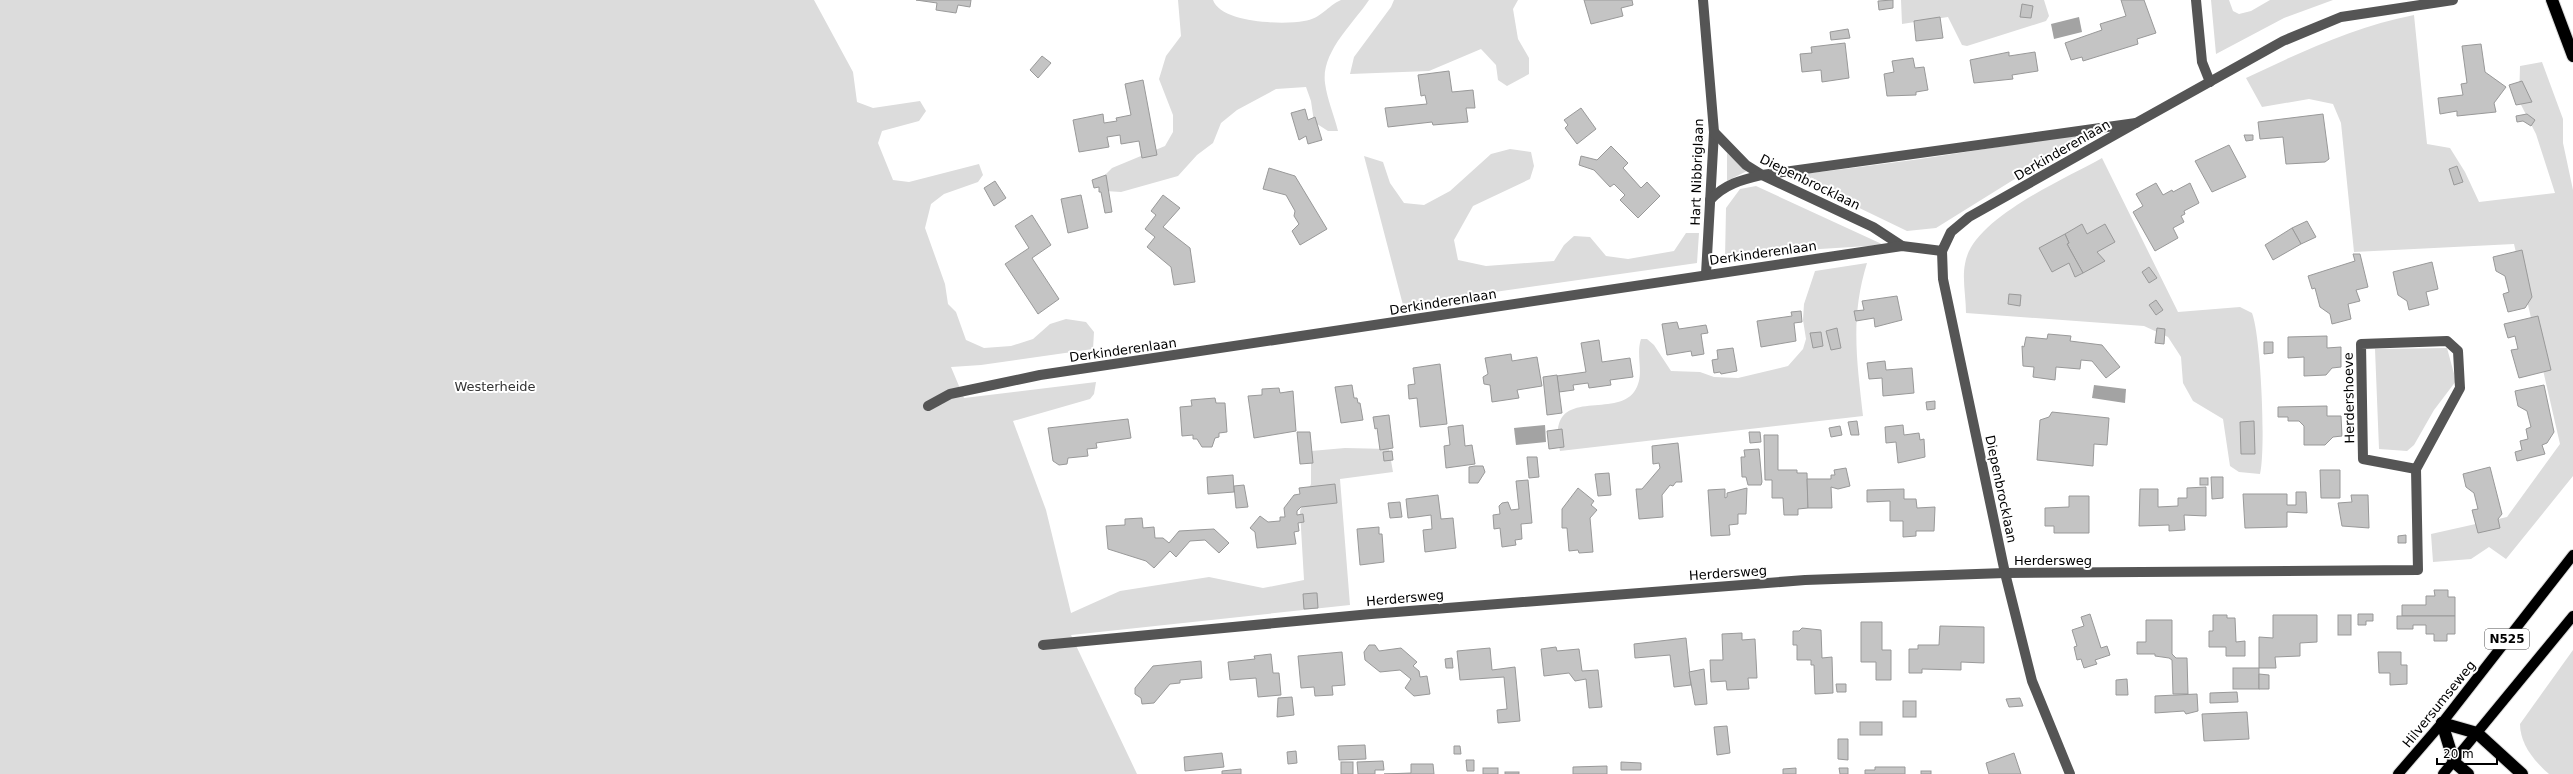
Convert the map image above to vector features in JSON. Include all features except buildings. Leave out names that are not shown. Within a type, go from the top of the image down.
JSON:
[{"type":"highway","points":[[2552,0],[2573,56]]},
{"type":"highway","points":[[2442,723],[2477,733],[2522,774]]},
{"type":"highway","points":[[2442,723],[2454,762],[2468,774]]},
{"type":"main road","name":"Hilversumseweg","points":[[2398,774],[2442,723],[2573,556]]},
{"type":"main road","name":"N525","points":[[2443,774],[2573,616]]},
{"type":"street","name":"Hart Nibbriglaan","points":[[1702,0],[1714,132],[1706,274]]},
{"type":"street","points":[[2196,0],[2202,62],[2210,82]]},
{"type":"street","points":[[2136,123],[2283,41],[2341,17],[2453,0]]},
{"type":"street","name":"Derkinderenlaan","points":[[1710,200],[1720,190],[1736,182],[1762,176],[2136,123]]},
{"type":"street","name":"Derkinderenlaan","points":[[928,406],[950,394],[1040,375],[1706,274],[1902,246],[1942,250],[1951,232],[1970,217],[2136,123]]},
{"type":"street","name":"Diepenbrocklaan","points":[[1714,132],[1746,165],[1762,176],[1873,227],[1902,246]]},
{"type":"street","name":"Diepenbrocklaan","points":[[1942,250],[1943,279],[2005,573],[2032,681],[2070,774]]},
{"type":"street","name":"Herdershoeve","points":[[2416,469],[2363,459],[2361,344],[2447,341],[2458,351],[2460,388],[2416,469],[2418,570]]},
{"type":"street","name":"Herdersweg","points":[[1043,645],[1372,614],[1805,580],[2005,573],[2418,570]]},
{"type":"green space","name":"Westerheide","points":[[0,0],[814,0],[853,72],[857,102],[873,108],[920,101],[926,111],[919,121],[882,131],[878,143],[893,180],[909,182],[979,164],[983,175],[978,182],[944,194],[931,204],[925,228],[945,284],[948,304],[956,312],[966,340],[984,348],[1011,346],[1033,339],[1050,324],[1066,319],[1086,322],[1094,332],[1093,349],[981,365],[951,367],[964,398],[1096,382],[1094,394],[1090,399],[1013,421],[1046,510],[1071,613],[1120,591],[1209,577],[1263,588],[1304,580],[1300,511],[1311,484],[1311,451],[1345,448],[1389,449],[1393,472],[1340,479],[1350,605],[1071,635],[1137,774],[0,774]]},
{"type":"green space","points":[[1178,0],[1213,0],[1218,8],[1228,14],[1240,18],[1254,21],[1282,23],[1310,20],[1341,0],[1369,0],[1333,49],[1325,72],[1326,89],[1338,131],[1328,131],[1314,122],[1311,101],[1306,87],[1276,89],[1237,110],[1221,123],[1213,143],[1197,155],[1178,176],[1121,192],[1105,191],[1101,179],[1112,168],[1165,146],[1173,132],[1173,115],[1159,79],[1166,56],[1181,36]]},
{"type":"green space","points":[[1394,0],[1518,0],[1513,9],[1518,39],[1529,58],[1529,74],[1507,86],[1498,80],[1496,65],[1481,49],[1429,71],[1350,74],[1354,57],[1391,7]]},
{"type":"green space","points":[[1901,0],[2044,0],[2049,16],[2046,21],[1967,46],[1962,45],[1948,17],[1902,24]]},
{"type":"green space","points":[[2211,0],[2229,0],[2233,11],[2239,14],[2251,11],[2270,0],[2333,0],[2284,18],[2216,54]]},
{"type":"green space","points":[[2414,15],[2427,144],[2450,148],[2465,172],[2479,202],[2555,193],[2536,134],[2519,101],[2520,66],[2542,62],[2563,119],[2563,143],[2573,190],[2573,476],[2506,559],[2489,547],[2471,559],[2433,562],[2431,534],[2507,517],[2560,444],[2514,244],[2354,252],[2341,123],[2333,104],[2309,99],[2262,107],[2246,78],[2349,33]]},
{"type":"green space","points":[[2103,128],[2018,177],[1936,228],[1907,231],[1791,175],[1948,155]]},
{"type":"green space","points":[[1510,149],[1531,152],[1534,166],[1530,179],[1473,206],[1454,240],[1458,260],[1486,266],[1554,261],[1564,245],[1574,236],[1590,237],[1606,256],[1628,259],[1674,251],[1686,233],[1699,233],[1697,263],[1403,305],[1364,156],[1383,162],[1390,183],[1404,203],[1424,205],[1450,191],[1491,154]]},
{"type":"green space","points":[[1727,153],[1747,171],[1727,181]]},
{"type":"green space","points":[[2102,158],[2178,312],[2240,307],[2252,313],[2258,344],[2262,393],[2263,442],[2260,474],[2239,472],[2230,466],[2223,419],[2193,401],[2183,383],[2181,357],[2168,337],[2144,326],[1966,313],[1964,282],[1965,264],[1971,247],[1984,231],[2001,216],[2022,202]]},
{"type":"green space","points":[[1756,186],[1884,245],[1788,251],[1725,260],[1726,208],[1740,189]]},
{"type":"green space","points":[[1867,263],[1858,302],[1856,340],[1863,416],[1560,451],[1558,430],[1562,417],[1571,410],[1584,406],[1624,400],[1634,392],[1638,386],[1640,373],[1639,346],[1641,339],[1647,339],[1654,345],[1671,371],[1700,372],[1714,377],[1738,378],[1788,366],[1803,349],[1806,339],[1803,320],[1804,304],[1815,271]]},
{"type":"green space","points":[[2447,348],[2456,381],[2434,410],[2414,445],[2407,451],[2379,449],[2375,349]]},
{"type":"green space","points":[[2573,650],[2573,774],[2549,774],[2538,764],[2529,752],[2522,738],[2520,724]]},
{"type":"shaded area","points":[[2079,17],[2082,32],[2054,39],[2051,24]]},
{"type":"shaded area","points":[[2094,385],[2126,389],[2125,403],[2092,398]]},
{"type":"shaded area","points":[[1545,425],[1546,442],[1516,445],[1514,428]]}]
